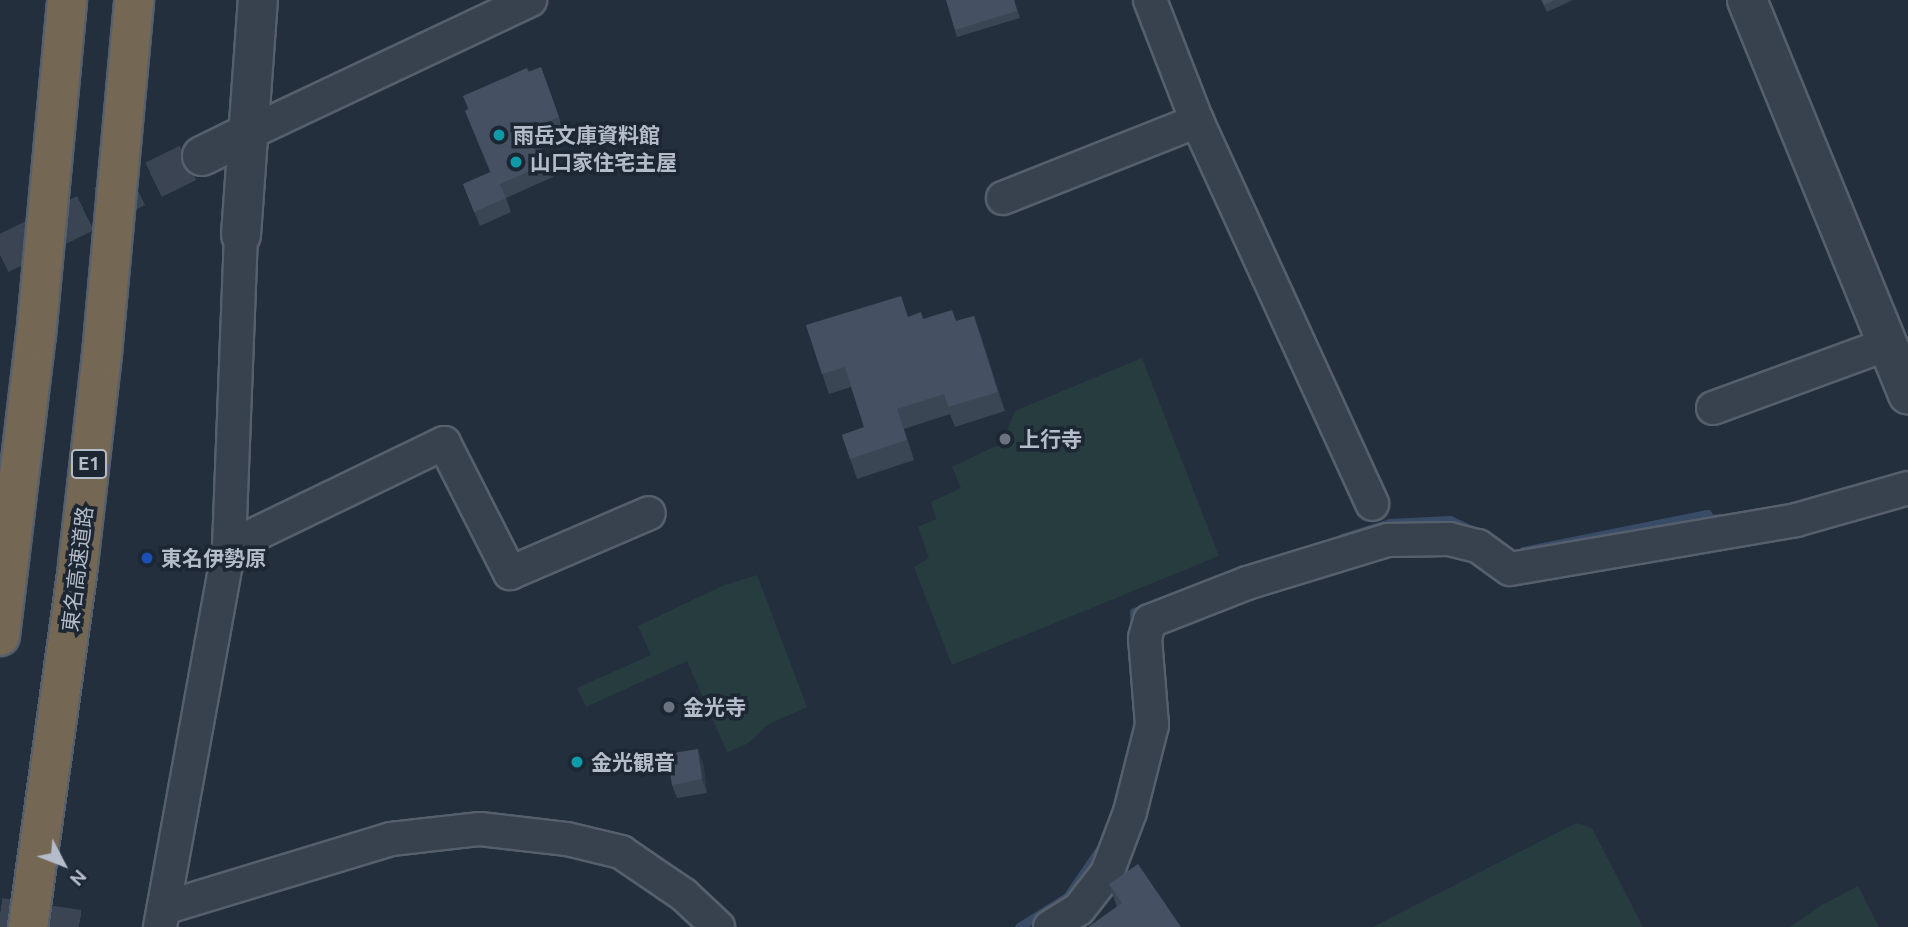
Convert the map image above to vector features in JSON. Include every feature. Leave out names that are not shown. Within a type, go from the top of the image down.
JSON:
[{"type":"highway","points":[[0,636],[36,336],[67,0]]},
{"type":"highway","name":"東名高速道路","points":[[29,927],[80,552],[134,0]]},
{"type":"street","points":[[258,0],[241,235],[229,547],[162,917],[391,839],[480,830],[567,839],[621,852],[684,895],[718,927]]},
{"type":"street","points":[[202,156],[530,0]]},
{"type":"street","points":[[1150,0],[1197,121],[1372,504]]},
{"type":"street","points":[[1747,0],[1908,394]]},
{"type":"street","points":[[1003,198],[1197,121]]},
{"type":"street","points":[[1713,408],[1888,344]]},
{"type":"street","points":[[229,547],[444,443],[510,573],[649,513]]},
{"type":"street","points":[[1050,927],[1079,909],[1107,873],[1130,812],[1152,725],[1145,638],[1150,621],[1247,583],[1387,536],[1449,539],[1478,547],[1510,569],[1796,520],[1908,488]]},
{"type":"green space","points":[[1142,358],[1219,556],[952,665],[914,567],[929,558],[918,527],[936,519],[931,502],[961,488],[952,467],[1002,443],[1015,411]]},
{"type":"green space","points":[[757,575],[807,707],[769,724],[747,744],[727,752],[687,661],[586,707],[577,688],[651,655],[638,626],[722,586]]},
{"type":"green space","points":[[1576,823],[1592,828],[1643,927],[1373,927]]},
{"type":"green space","points":[[1858,886],[1879,927],[1790,927],[1822,905]]},
{"type":"building","points":[[946,0],[1014,0],[1017,11],[955,30]]},
{"type":"building","points":[[1542,0],[1555,0],[1544,5]]},
{"type":"building","name":"山口家住宅主屋","points":[[541,67],[559,117],[551,120],[553,125],[535,133],[548,163],[500,184],[506,198],[474,212],[463,184],[491,172],[465,111],[469,109],[463,96],[527,68],[529,72]]},
{"type":"building","points":[[901,296],[908,317],[921,312],[923,319],[952,310],[956,321],[974,316],[998,392],[948,407],[944,394],[897,409],[907,440],[850,459],[842,435],[864,427],[845,367],[822,374],[806,325]]},
{"type":"building","points":[[698,749],[702,779],[672,785],[667,754]]},
{"type":"building","points":[[1138,864],[1181,927],[1088,927],[1122,903],[1109,884]]},
{"type":"waterway","points":[[1523,551],[1707,514],[1710,519],[1720,518]]},
{"type":"waterway","points":[[1342,538],[1390,523],[1450,520],[1471,530]]},
{"type":"waterway","points":[[1135,629],[1134,612],[1148,608]]},
{"type":"waterway","points":[[1019,927],[1067,897],[1102,846]]},
{"type":"tunnel","points":[[0,255],[202,156]]},
{"type":"tunnel","points":[[0,914],[87,927]]},
{"type":"place","name":"雨岳文庫資料館","points":[[499,135]]},
{"type":"place","name":"山口家住宅主屋","points":[[516,162]]},
{"type":"place","name":"上行寺","points":[[1005,439]]},
{"type":"place","name":"東名伊勢原","points":[[147,558]]},
{"type":"place","name":"金光寺","points":[[669,707]]},
{"type":"place","name":"金光観音","points":[[577,762]]}]
